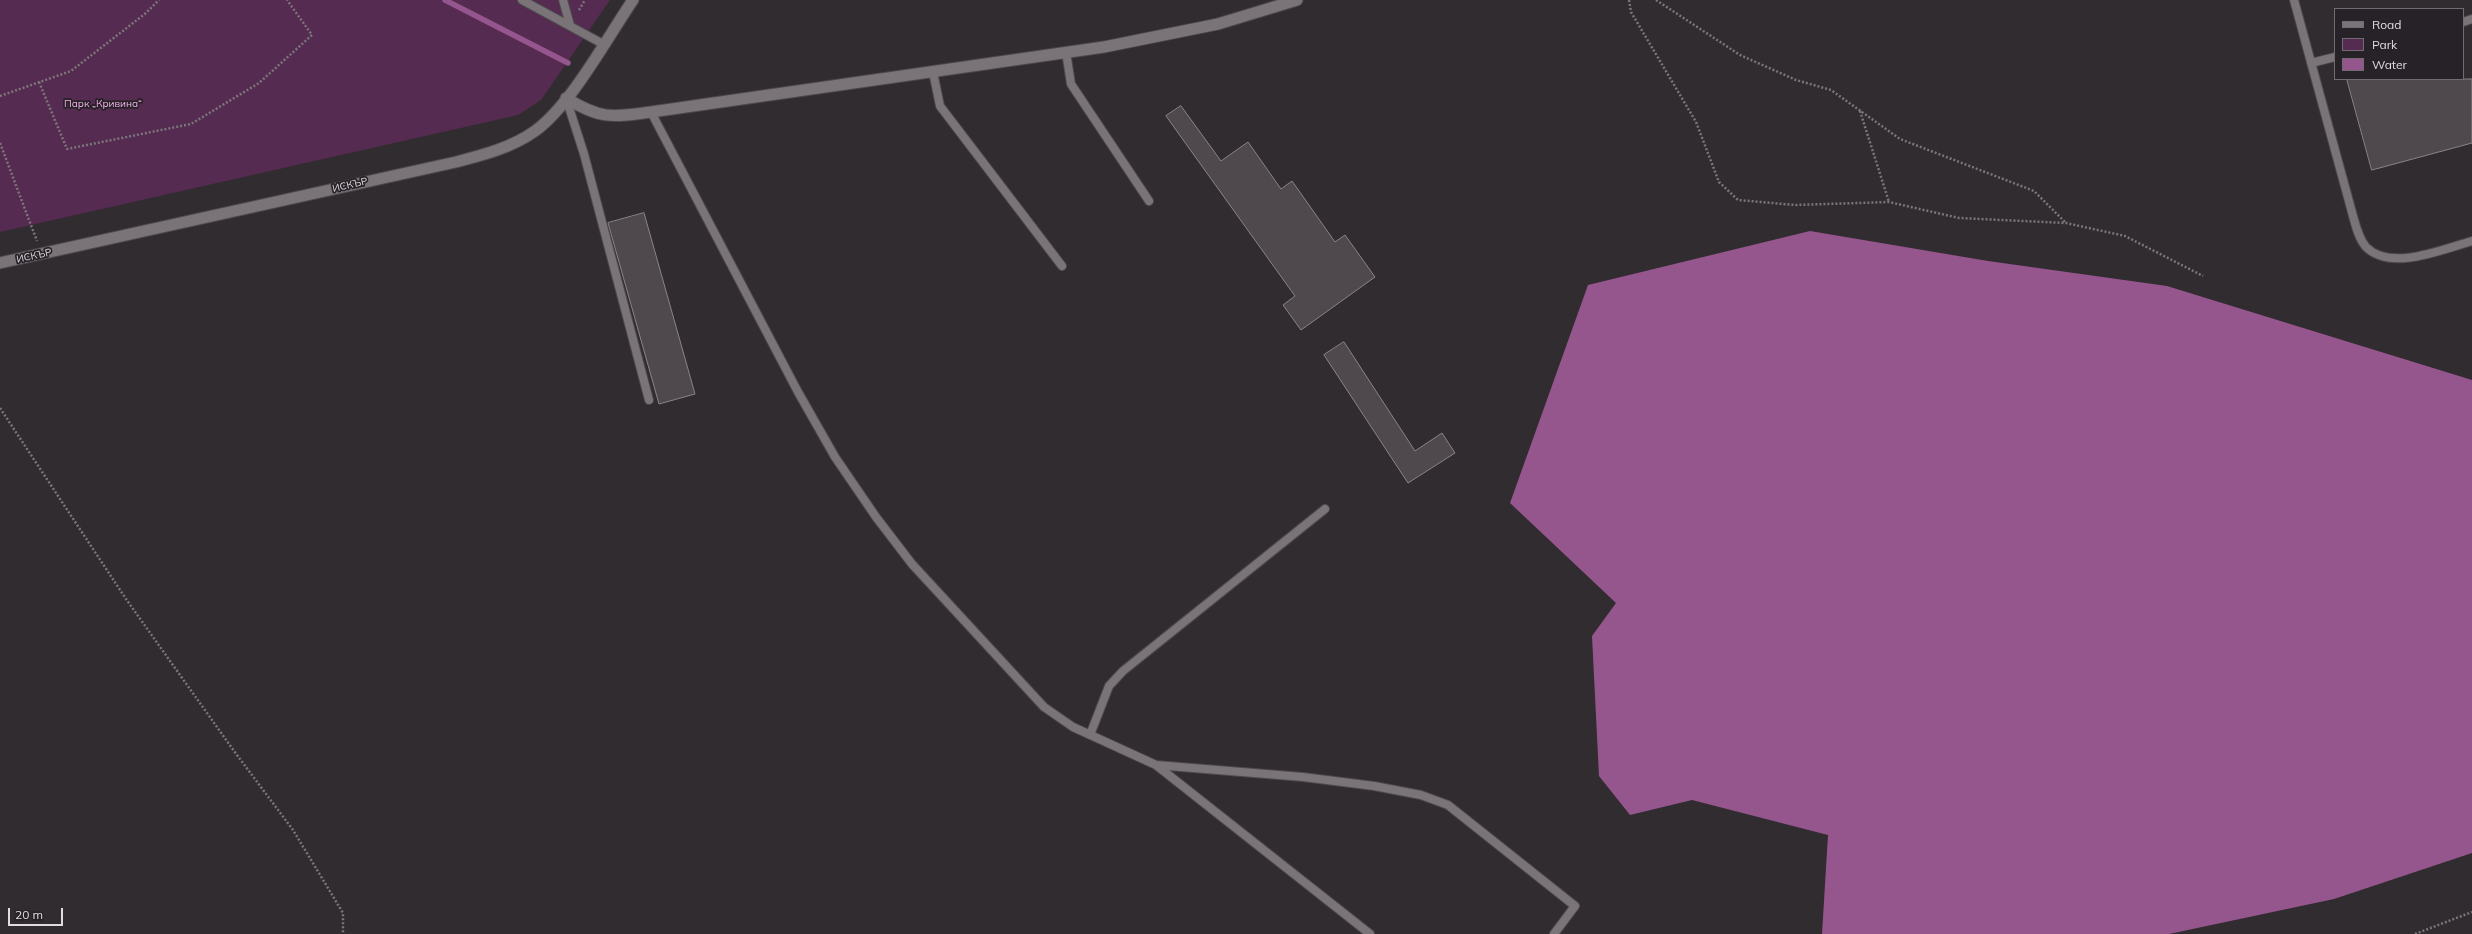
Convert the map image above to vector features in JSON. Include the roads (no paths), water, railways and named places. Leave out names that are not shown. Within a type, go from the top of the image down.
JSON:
[{"type":"street","name":"ИСКЪР","points":[[0,263],[482,155],[503,148],[535,131],[566,98],[633,0]]},
{"type":"street","points":[[566,98],[584,110],[602,116],[651,112],[1066,52],[1211,25],[1297,0]]},
{"type":"lane","points":[[522,0],[603,44]]},
{"type":"lane","points":[[563,0],[570,25]]},
{"type":"lane","points":[[2294,0],[2353,216],[2358,232],[2366,247],[2377,256],[2392,260],[2407,258],[2472,241]]},
{"type":"lane","points":[[1066,52],[1071,84],[1148,201]]},
{"type":"lane","points":[[2311,63],[2334,57]]},
{"type":"lane","points":[[933,72],[940,106],[1062,266]]},
{"type":"lane","points":[[566,98],[584,154],[649,400]]},
{"type":"lane","points":[[651,112],[798,392],[835,457],[876,517],[912,564],[1044,707],[1073,727],[1156,765],[1370,934]]},
{"type":"lane","points":[[1090,735],[1109,686],[1123,671],[1325,510]]},
{"type":"lane","points":[[1156,765],[1221,769],[1374,786],[1421,795],[1448,805],[1576,906],[1554,934]]},
{"type":"water","points":[[1810,231],[1988,261],[2167,286],[2472,380],[2472,853],[2334,899],[2169,934],[1822,934],[1828,835],[1692,800],[1630,815],[1599,776],[1592,636],[1616,603],[1510,503],[1588,285]]},
{"type":"waterway","points":[[445,0],[568,63]]},
{"type":"park label","name":"Парк „Кривина“","points":[[103,104]]}]
